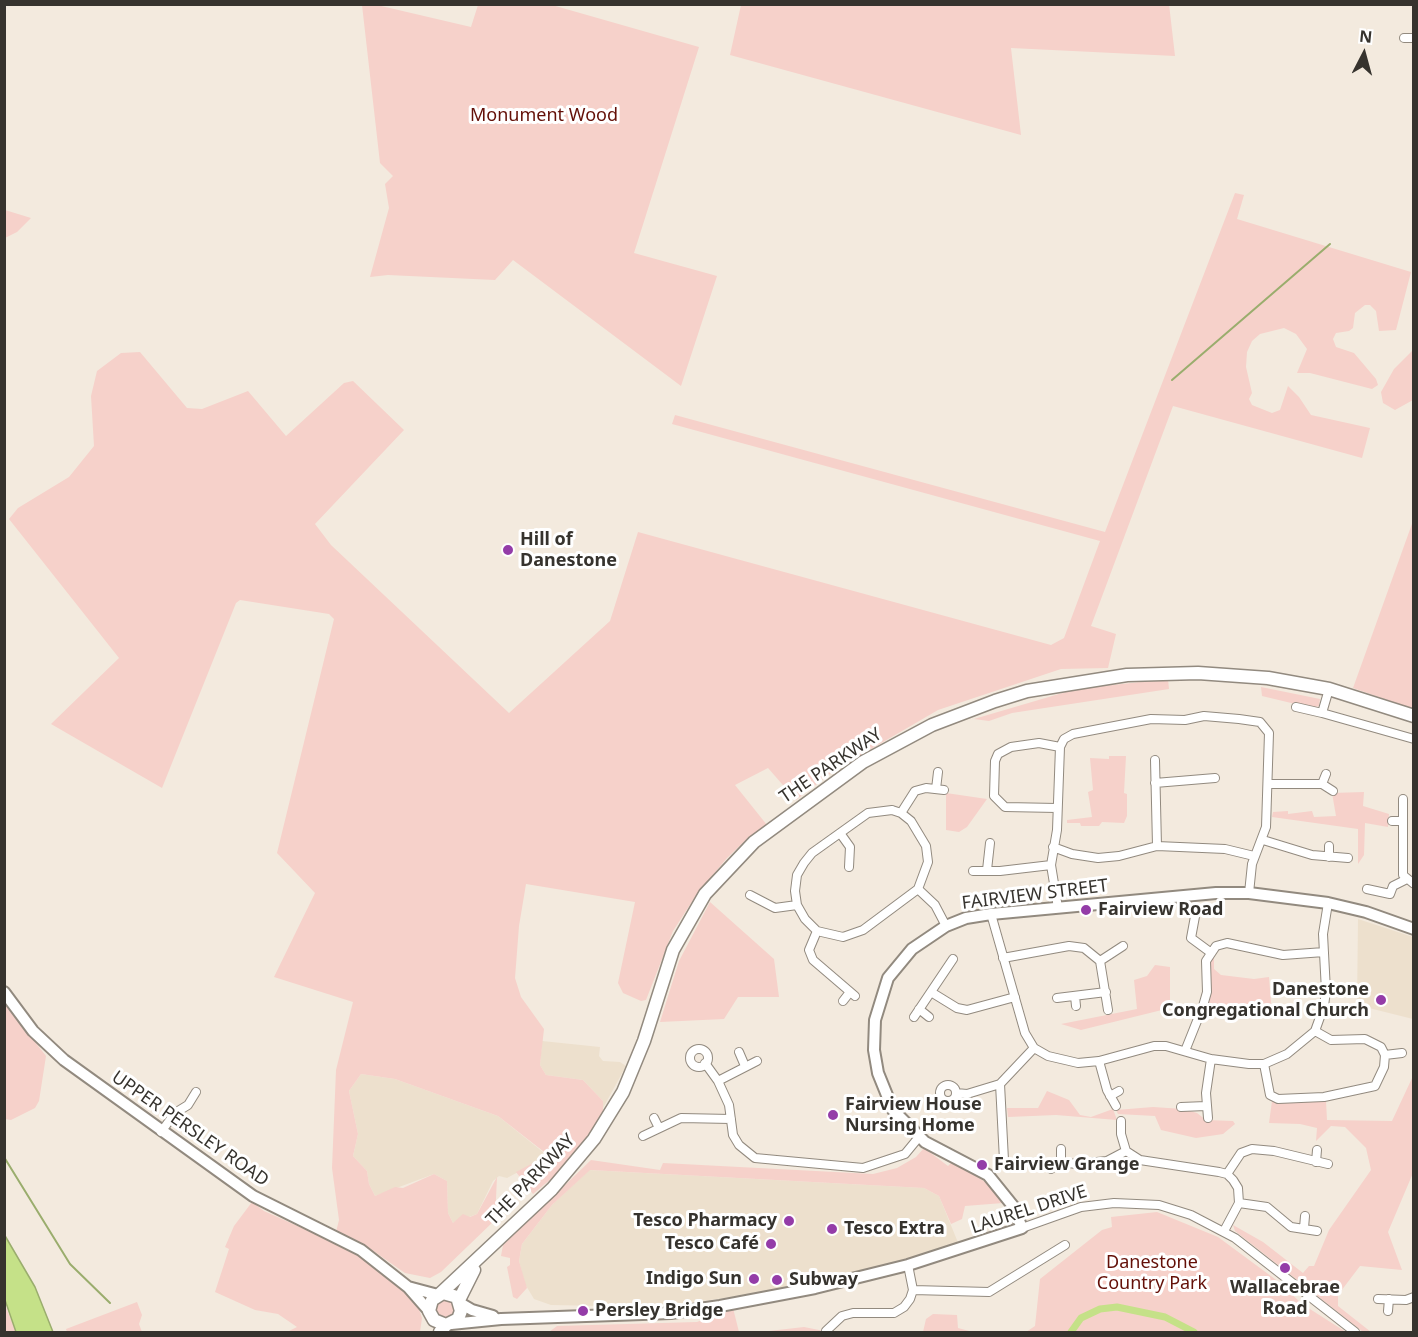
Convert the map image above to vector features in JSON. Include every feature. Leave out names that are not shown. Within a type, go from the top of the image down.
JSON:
[{"type":"main road","name":"THE PARKWAY","points":[[489,1250],[552,1189],[581,1156],[617,1101],[644,1041],[673,950],[705,894],[754,842],[863,762],[901,740],[959,714],[1027,691],[1086,680],[1160,673],[1230,674],[1329,689],[1413,716]]},
{"type":"main road","points":[[428,1332],[432,1300],[489,1250]]},
{"type":"main road","points":[[430,1313],[434,1320],[445,1327],[460,1315],[460,1302],[467,1280],[489,1250]]},
{"type":"main road","points":[[439,1294],[450,1294],[460,1302]]},
{"type":"street","points":[[1404,38],[1413,38]]},
{"type":"street","points":[[1322,713],[1329,689]]},
{"type":"street","points":[[1296,707],[1413,739]]},
{"type":"street","points":[[1058,908],[1051,865],[1060,747],[1064,739],[1073,734],[1151,719],[1185,720],[1204,716],[1260,722],[1269,733],[1268,784],[1263,840],[1254,856],[1249,893]]},
{"type":"street","points":[[1057,808],[1005,807],[994,796],[995,761],[998,754],[1011,747],[1039,743],[1060,747]]},
{"type":"street","points":[[1155,760],[1157,846]]},
{"type":"street","points":[[901,813],[915,791],[940,789],[938,772]]},
{"type":"street","points":[[1322,784],[1326,774]]},
{"type":"street","points":[[1155,783],[1215,778]]},
{"type":"street","points":[[1268,784],[1322,784],[1333,791]]},
{"type":"street","points":[[1403,799],[1405,880]]},
{"type":"street","points":[[892,810],[901,813],[920,831],[926,846],[926,872],[918,889],[863,930],[843,937],[817,932],[805,919],[797,904],[795,891],[797,875],[804,863],[840,833],[868,813],[892,810]]},
{"type":"street","points":[[1392,821],[1403,821]]},
{"type":"street","points":[[840,833],[850,847],[849,867]]},
{"type":"street","points":[[1263,840],[1290,849],[1329,857],[1348,858]]},
{"type":"street","points":[[987,870],[990,843]]},
{"type":"street","points":[[1053,847],[1072,854],[1098,858],[1119,856],[1157,846],[1225,849],[1254,856]]},
{"type":"street","points":[[1329,846],[1329,857]]},
{"type":"street","points":[[973,871],[1051,865]]},
{"type":"street","points":[[1405,880],[1413,884]]},
{"type":"street","points":[[1367,889],[1390,894],[1393,886],[1405,880]]},
{"type":"street","points":[[918,889],[935,905],[946,926]]},
{"type":"street","name":"FAIRVIEW STREET","points":[[1022,1228],[1013,1206],[988,1175],[919,1137],[893,1110],[881,1085],[874,1057],[875,1020],[882,991],[896,967],[912,949],[946,926],[966,918],[1182,894],[1249,893],[1328,903],[1366,912],[1413,929]]},
{"type":"street","points":[[750,895],[775,908],[797,904]]},
{"type":"street","points":[[991,914],[1025,1033],[1034,1048],[1061,1060],[1078,1064],[1099,1061],[1154,1046],[1185,1051],[1211,1059],[1264,1064],[1287,1054],[1315,1031],[1324,1006],[1326,990],[1323,934],[1328,903]]},
{"type":"street","points":[[1196,911],[1191,938],[1210,952]]},
{"type":"street","points":[[817,932],[809,950],[813,960],[853,994],[843,1001]]},
{"type":"street","points":[[1185,1051],[1197,1016],[1203,1006],[1206,992],[1204,967],[1210,952],[1216,946],[1227,943],[1283,955],[1324,952]]},
{"type":"street","points":[[1003,958],[1069,946],[1084,948],[1100,961],[1108,1010]]},
{"type":"street","points":[[1100,961],[1123,946]]},
{"type":"street","points":[[914,1017],[953,959]]},
{"type":"street","name":"UPPER PERSLEY ROAD","points":[[4,992],[44,1043],[161,1132],[253,1196],[361,1250],[408,1287],[430,1313]]},
{"type":"street","points":[[931,992],[957,1008],[966,1010],[1015,997]]},
{"type":"street","points":[[1057,998],[1106,992]]},
{"type":"street","points":[[1075,996],[1076,1006]]},
{"type":"street","points":[[920,1009],[929,1017]]},
{"type":"street","points":[[1264,1064],[1270,1095],[1278,1099],[1324,1097],[1375,1086],[1381,1079],[1384,1055],[1381,1047],[1372,1041],[1330,1040],[1315,1031]]},
{"type":"street","points":[[956,1093],[967,1094],[1000,1084],[1034,1048]]},
{"type":"street","points":[[739,1052],[745,1066]]},
{"type":"street","points":[[1384,1055],[1402,1053]]},
{"type":"street","points":[[1208,1118],[1206,1106],[1211,1059]]},
{"type":"street","points":[[718,1081],[757,1061]]},
{"type":"street","points":[[1099,1061],[1110,1096],[1116,1106]]},
{"type":"street","points":[[705,1063],[718,1081],[729,1105],[733,1135],[749,1155],[767,1161],[863,1168],[905,1154],[919,1137]]},
{"type":"street","points":[[1000,1084],[1004,1160]]},
{"type":"street","points":[[1110,1096],[1119,1091]]},
{"type":"street","points":[[161,1132],[175,1113],[188,1105],[196,1092]]},
{"type":"street","points":[[1181,1107],[1206,1106]]},
{"type":"street","points":[[654,1118],[659,1128]]},
{"type":"street","points":[[643,1136],[681,1118],[731,1119]]},
{"type":"street","points":[[1121,1121],[1121,1134],[1126,1151],[1149,1164],[1227,1174],[1238,1188],[1239,1203],[1224,1231]]},
{"type":"street","points":[[1061,1149],[1061,1162]]},
{"type":"street","points":[[1227,1174],[1241,1153],[1252,1149],[1274,1151],[1328,1164]]},
{"type":"street","points":[[1316,1162],[1317,1150]]},
{"type":"street","points":[[1051,1169],[1061,1162],[1076,1164],[1099,1162],[1126,1151]]},
{"type":"street","name":"LAUREL DRIVE","points":[[445,1327],[501,1319],[671,1313],[815,1288],[908,1265],[1081,1207],[1114,1203],[1159,1205],[1191,1215],[1224,1231],[1355,1332]]},
{"type":"street","points":[[1239,1203],[1267,1208],[1291,1227],[1317,1231]]},
{"type":"street","points":[[1304,1228],[1305,1215]]},
{"type":"street","points":[[913,1290],[989,1292],[1065,1245]]},
{"type":"street","points":[[826,1331],[842,1316],[853,1313],[894,1313],[910,1299],[913,1290],[908,1265]]},
{"type":"street","name":"UPPER PERSLEY ROAD","points":[[408,1287],[439,1294]]},
{"type":"street","points":[[1377,1299],[1406,1300],[1413,1297]]},
{"type":"street","points":[[1388,1311],[1389,1299]]},
{"type":"street","name":"LAUREL DRIVE","points":[[460,1302],[472,1310],[501,1319]]},
{"type":"shaded area","points":[[1358,919],[1413,937],[1413,1019],[1357,1005]]},
{"type":"shaded area","points":[[542,1041],[600,1047],[599,1056],[603,1061],[620,1062],[626,1066],[603,1108],[603,1101],[583,1080],[546,1075],[540,1065]]},
{"type":"shaded area","points":[[361,1074],[395,1079],[498,1116],[548,1156],[507,1178],[499,1176],[493,1181],[477,1214],[453,1223],[448,1213],[447,1181],[434,1174],[375,1196],[369,1184],[367,1171],[353,1156],[358,1134],[349,1091]]},
{"type":"shaded area","points":[[589,1170],[924,1188],[939,1196],[959,1245],[805,1287],[657,1307],[551,1305],[534,1299],[525,1284],[519,1261],[522,1244],[552,1205]]},
{"type":"shaded area","points":[[4,1234],[35,1287],[53,1332],[16,1332],[5,1300]]},
{"type":"green space","points":[[1169,4],[1175,56],[1011,48],[1021,135],[730,55],[741,5]]},
{"type":"green space","name":"Monument Wood","points":[[362,5],[377,5],[471,27],[478,5],[552,5],[699,47],[634,253],[717,276],[681,386],[513,260],[495,280],[388,275],[370,277],[389,208],[385,184],[393,176],[380,163]]},
{"type":"green space","points":[[1235,193],[1244,195],[1237,219],[1411,272],[1396,330],[1379,331],[1376,311],[1370,305],[1365,305],[1355,313],[1353,328],[1336,333],[1333,339],[1336,347],[1354,353],[1376,379],[1378,385],[1372,389],[1310,373],[1297,373],[1307,349],[1296,334],[1284,328],[1260,334],[1252,341],[1247,352],[1246,367],[1252,393],[1249,399],[1252,405],[1272,413],[1280,410],[1288,386],[1311,415],[1370,428],[1362,458],[1173,406],[1091,626],[1116,634],[1108,668],[1061,669],[938,710],[835,770],[796,800],[768,768],[735,785],[767,825],[749,837],[727,858],[697,894],[673,931],[646,1000],[641,1001],[623,993],[618,983],[635,902],[526,884],[519,926],[515,978],[521,997],[544,1029],[540,1065],[546,1075],[583,1080],[603,1101],[603,1115],[564,1168],[533,1194],[516,1172],[548,1155],[498,1116],[395,1079],[361,1074],[349,1091],[358,1134],[353,1156],[367,1171],[369,1184],[375,1196],[395,1187],[403,1188],[434,1174],[447,1181],[448,1213],[453,1223],[463,1214],[470,1217],[477,1214],[497,1177],[495,1220],[441,1272],[430,1278],[405,1273],[369,1248],[336,1232],[339,1220],[332,1168],[336,1070],[353,1002],[274,977],[315,893],[277,853],[334,619],[329,614],[240,600],[236,603],[162,788],[51,724],[119,658],[9,519],[18,508],[69,477],[94,446],[91,396],[97,371],[121,353],[140,352],[187,408],[202,409],[248,391],[286,436],[344,383],[353,381],[404,430],[315,524],[331,545],[509,713],[610,621],[638,532],[1051,645],[1064,638],[1100,541],[672,424],[675,415],[1105,532]]},
{"type":"green space","points":[[5,210],[31,218],[17,232],[5,238]]},
{"type":"green space","points":[[1413,350],[1413,400],[1395,410],[1383,403],[1381,392],[1394,369]]},
{"type":"green space","points":[[1413,521],[1414,709],[1353,688]]},
{"type":"green space","points":[[1168,679],[1169,689],[1012,713],[989,721],[974,719],[1076,689]]},
{"type":"green space","points":[[1261,687],[1320,699],[1319,706],[1312,708],[1262,696]]},
{"type":"green space","points":[[1109,756],[1126,756],[1124,793],[1127,794],[1127,816],[1124,823],[1102,822],[1099,826],[1081,826],[1080,823],[1067,823],[1067,820],[1092,817],[1088,792],[1093,790],[1090,758],[1109,759]]},
{"type":"green space","points":[[1364,792],[1363,806],[1389,814],[1388,827],[1365,823],[1364,855],[1358,864],[1358,829],[1272,817],[1273,812],[1288,811],[1288,814],[1312,811],[1314,817],[1336,816],[1332,793]]},
{"type":"green space","points":[[946,793],[987,799],[967,827],[959,832],[946,830]]},
{"type":"green space","points":[[710,902],[774,959],[779,997],[738,997],[724,1019],[660,1022],[679,961]]},
{"type":"green space","points":[[1214,954],[1214,969],[1221,975],[1254,979],[1269,977],[1272,1015],[1262,1011],[1233,1010],[1230,1006],[1220,1006],[1219,1010],[1211,1007],[1208,1002],[1208,964]]},
{"type":"green space","points":[[1155,965],[1170,967],[1170,1008],[1081,1030],[1061,1024],[1137,1009],[1134,980],[1147,976]]},
{"type":"green space","points":[[4,1002],[46,1056],[39,1101],[35,1108],[11,1120],[5,1119]]},
{"type":"green space","points":[[1413,1076],[1413,1173],[1388,1232],[1402,1270],[1360,1266],[1338,1295],[1338,1306],[1371,1332],[1363,1332],[1235,1231],[1233,1225],[1263,1242],[1303,1273],[1309,1266],[1314,1266],[1329,1230],[1371,1170],[1366,1148],[1345,1127],[1331,1126],[1316,1141],[1317,1128],[1300,1124],[1269,1123],[1272,1101],[1326,1101],[1327,1120],[1392,1121]]},
{"type":"green space","points":[[1047,1091],[1069,1100],[1080,1115],[1091,1117],[1113,1109],[1117,1120],[1056,1115],[1008,1117],[1007,1108],[1038,1108]]},
{"type":"green space","points":[[1153,1107],[1183,1109],[1197,1113],[1206,1120],[1233,1121],[1235,1124],[1223,1134],[1196,1138],[1161,1130],[1155,1116],[1118,1114],[1116,1110]]},
{"type":"green space","points":[[924,1148],[948,1166],[951,1163],[977,1176],[990,1186],[1003,1203],[965,1206],[962,1219],[951,1224],[939,1196],[924,1188],[590,1170],[552,1205],[522,1244],[519,1261],[527,1288],[517,1299],[513,1297],[507,1267],[510,1265],[510,1258],[501,1256],[503,1245],[591,1160],[660,1170],[663,1163],[873,1174],[897,1168],[916,1157]]},
{"type":"green space","points":[[252,1202],[264,1211],[358,1253],[398,1285],[419,1309],[422,1318],[420,1332],[287,1332],[297,1327],[278,1314],[255,1310],[215,1292],[229,1249],[225,1247],[234,1226]]},
{"type":"green space","name":"Danestone Country Park","points":[[1157,1212],[1218,1237],[1279,1282],[1302,1304],[1346,1332],[1026,1332],[1035,1326],[1040,1279],[1102,1230],[1112,1227],[1111,1217]]},
{"type":"green space","points":[[446,1299],[453,1302],[456,1309],[453,1316],[446,1319],[439,1316],[436,1309],[439,1302]]},
{"type":"green space","points":[[137,1302],[142,1315],[139,1324],[142,1332],[67,1332],[66,1329]]},
{"type":"green space","points":[[5,1305],[16,1332],[5,1332]]},
{"type":"green space","points":[[733,1308],[739,1332],[549,1332],[557,1326],[697,1322]]},
{"type":"green space","points":[[933,1314],[957,1315],[958,1328],[973,1332],[923,1332],[926,1319]]},
{"type":"green space","points":[[804,1327],[829,1332],[762,1332],[769,1331]]},
{"type":"waterway","points":[[1172,380],[1330,244]]},
{"type":"waterway","points":[[4,1157],[70,1264],[110,1303]]},
{"type":"waterway","points":[[1071,1332],[1081,1318],[1100,1309],[1117,1307],[1165,1317],[1194,1332]]},
{"type":"place","name":"Hill of Danestone","points":[[508,550]]},
{"type":"place","name":"Fairview Road","points":[[1086,910]]},
{"type":"place","name":"Danestone Congregational Church","points":[[1381,1000]]},
{"type":"place","name":"Fairview House Nursing Home","points":[[833,1115]]},
{"type":"place","name":"Fairview Grange","points":[[982,1165]]},
{"type":"place","name":"Tesco Pharmacy","points":[[789,1221]]},
{"type":"place","name":"Tesco Extra","points":[[832,1229]]},
{"type":"place","name":"Tesco Café","points":[[771,1244]]},
{"type":"place","name":"Wallacebrae Road","points":[[1285,1268]]},
{"type":"place","name":"Indigo Sun","points":[[754,1279]]},
{"type":"place","name":"Subway","points":[[777,1280]]},
{"type":"place","name":"Persley Bridge","points":[[583,1311]]}]
